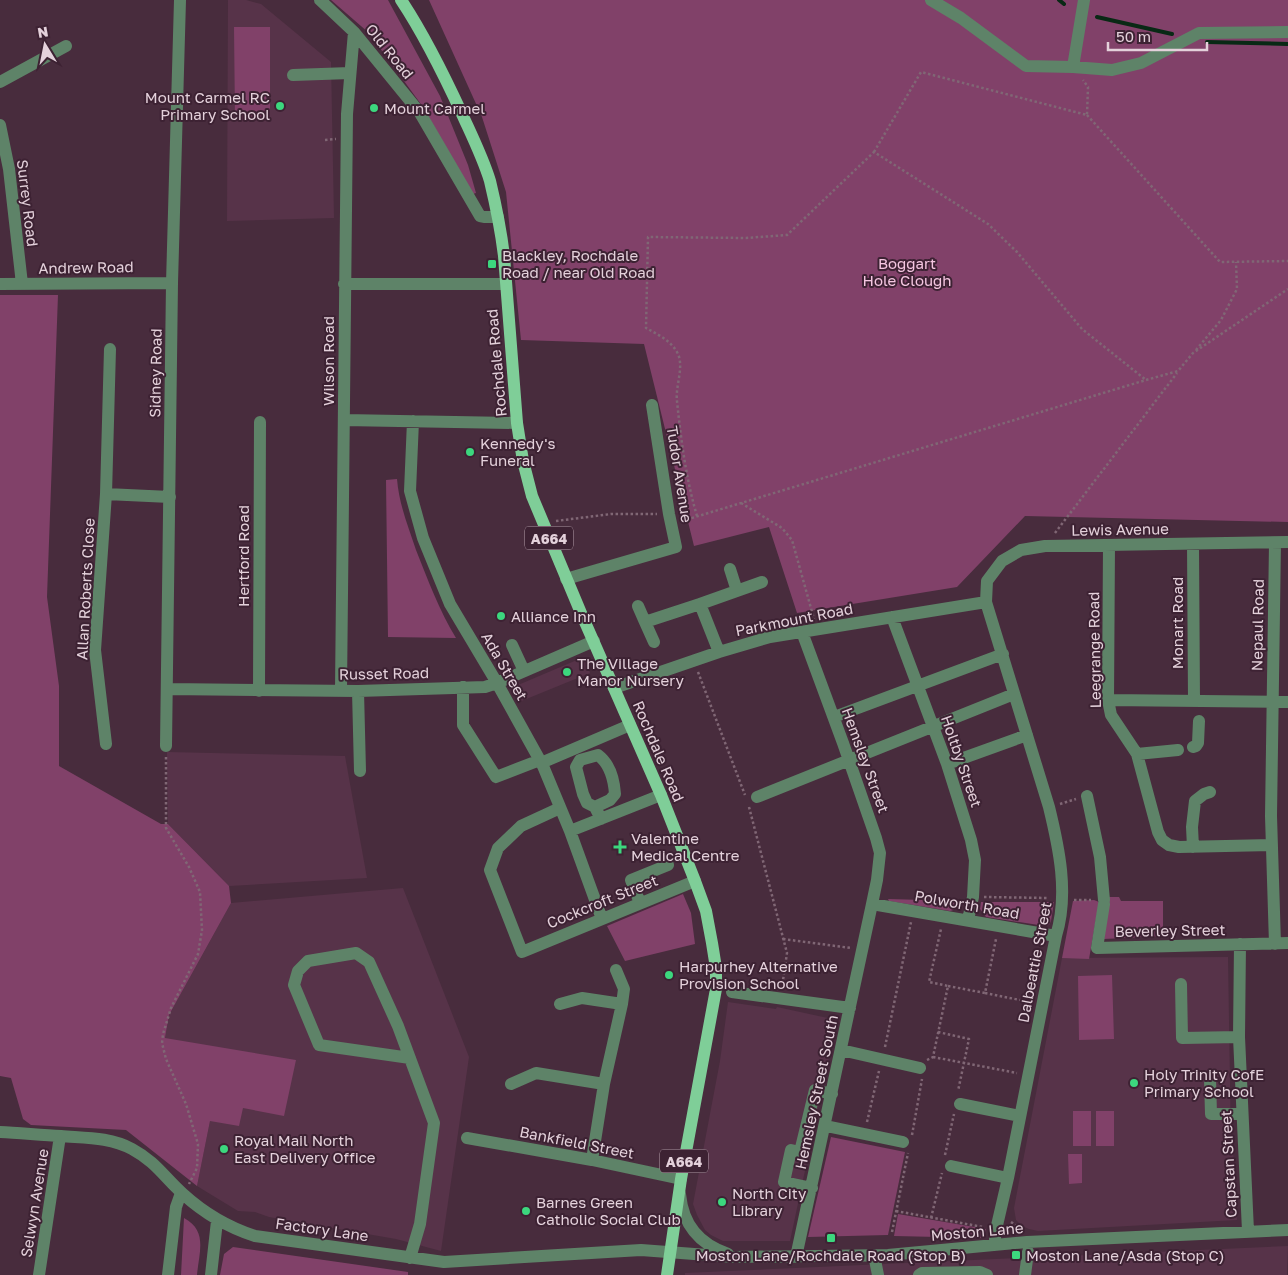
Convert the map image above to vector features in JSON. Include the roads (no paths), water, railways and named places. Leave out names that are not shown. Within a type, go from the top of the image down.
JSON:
[{"type":"main road","name":"Rochdale Road","points":[[404,1],[451,90],[473,138],[489,180],[498,217],[504,256],[517,423],[523,461],[532,496],[566,579],[661,795],[706,911],[716,968],[716,989],[680,1183],[667,1275]]},
{"type":"street","name":"Sidney Road","points":[[166,746],[172,283],[180,0]]},
{"type":"street","name":"Old Road","points":[[320,0],[354,32],[420,113],[480,216],[498,217]]},
{"type":"street","points":[[931,0],[961,18],[1026,66],[1112,70],[1140,63],[1199,34],[1288,32]]},
{"type":"street","points":[[1073,67],[1084,0]]},
{"type":"street","name":"Wilson Road","points":[[341,690],[347,114],[354,32]]},
{"type":"street","points":[[0,82],[66,46]]},
{"type":"street","points":[[293,75],[350,73]]},
{"type":"street","name":"Surrey Road","points":[[0,125],[9,169],[22,284]]},
{"type":"street","name":"Andrew Road","points":[[0,284],[172,283]]},
{"type":"street","points":[[344,284],[506,284]]},
{"type":"street","name":"Allan Roberts Close","points":[[106,744],[95,650],[106,494],[110,349]]},
{"type":"street","name":"Tudor Avenue","points":[[566,579],[676,547],[652,405]]},
{"type":"street","points":[[344,420],[517,423]]},
{"type":"street","name":"Hertford Road","points":[[259,691],[260,422]]},
{"type":"street","name":"Ada Street","points":[[413,422],[410,491],[423,538],[450,604],[497,683],[540,762],[570,830],[602,919]]},
{"type":"street","points":[[106,494],[170,496]]},
{"type":"street","name":"Lewis Avenue","points":[[986,602],[987,581],[1002,561],[1021,550],[1045,546],[1288,542]]},
{"type":"street","name":"Nepaul Road","points":[[1275,543],[1271,816],[1275,944]]},
{"type":"street","name":"Leegrange Road","points":[[1109,545],[1108,700],[1111,715],[1137,754],[1153,816],[1162,840],[1169,845],[1179,847],[1272,845]]},
{"type":"street","name":"Monart Road","points":[[1193,545],[1194,701]]},
{"type":"street","points":[[730,569],[737,591]]},
{"type":"street","points":[[645,622],[762,582]]},
{"type":"street","name":"Parkmount Road","points":[[614,688],[719,652],[770,637],[986,602]]},
{"type":"street","name":"Dalbeattie Street","points":[[986,602],[1049,807],[1057,839],[1063,898],[1060,922],[997,1224],[995,1245]]},
{"type":"street","points":[[700,604],[719,652]]},
{"type":"street","points":[[638,606],[654,642]]},
{"type":"street","name":"Holtby Street","points":[[892,617],[947,764],[971,840],[974,860],[973,897],[968,920]]},
{"type":"street","name":"Hemsley Street","points":[[802,632],[870,819],[880,854],[872,904]]},
{"type":"street","name":"Russet Road","points":[[166,689],[358,691],[485,687],[594,641]]},
{"type":"street","points":[[512,645],[524,671]]},
{"type":"street","points":[[834,717],[1003,654]]},
{"type":"street","points":[[463,687],[463,725],[496,777],[540,762],[630,725]]},
{"type":"street","points":[[358,691],[360,771]]},
{"type":"street","points":[[750,799],[1014,694]]},
{"type":"street","points":[[1108,700],[1194,701],[1273,705],[1288,702]]},
{"type":"street","points":[[1193,747],[1198,743],[1198,721]]},
{"type":"street","points":[[947,764],[1027,735]]},
{"type":"street","points":[[1137,754],[1178,750]]},
{"type":"street","points":[[1193,846],[1192,827],[1195,801],[1210,792]]},
{"type":"street","points":[[570,830],[598,813],[661,795]]},
{"type":"street","name":"Beverley Street","points":[[1087,796],[1100,857],[1104,902],[1098,948],[1288,943]]},
{"type":"street","name":"Cockcroft Street","points":[[560,808],[520,826],[498,848],[490,870],[522,952],[695,881]]},
{"type":"street","points":[[640,904],[631,880],[668,865]]},
{"type":"street","name":"Polworth Road","points":[[872,904],[1056,936]]},
{"type":"street","name":"Hemsley Street South","points":[[796,1257],[826,1126],[872,904]]},
{"type":"street","name":"Capstan Street","points":[[1240,944],[1239,1037],[1248,1231]]},
{"type":"street","points":[[410,1058],[319,1045],[294,985],[298,971],[308,961],[356,953],[369,962],[398,1026],[410,1058],[434,1123],[420,1224],[410,1258]]},
{"type":"street","points":[[592,1160],[604,1084],[624,989],[616,970]]},
{"type":"street","points":[[1181,984],[1182,1038],[1239,1037]]},
{"type":"street","points":[[732,992],[850,1008]]},
{"type":"street","points":[[560,1004],[582,998],[622,1004]]},
{"type":"street","points":[[841,1050],[920,1068]]},
{"type":"street","points":[[510,1084],[536,1073],[604,1084]]},
{"type":"street","points":[[1210,1078],[1211,1114],[1242,1114]]},
{"type":"street","points":[[812,1188],[784,1182],[791,1150],[800,1152],[814,1090],[832,1094]]},
{"type":"street","points":[[960,1104],[1020,1116]]},
{"type":"street","points":[[826,1126],[903,1142]]},
{"type":"street","name":"Factory Lane","points":[[0,1132],[101,1139],[130,1148],[162,1170],[181,1193],[199,1209],[217,1221],[255,1236],[444,1262],[633,1251],[670,1253]]},
{"type":"street","name":"Selwyn Avenue","points":[[39,1275],[60,1136]]},
{"type":"street","name":"Bankfield Street","points":[[467,1138],[592,1160],[680,1183]]},
{"type":"street","points":[[951,1166],[1008,1178]]},
{"type":"street","points":[[680,1183],[684,1215],[694,1234],[708,1245],[734,1256]]},
{"type":"street","points":[[168,1275],[176,1207],[181,1193]]},
{"type":"street","points":[[211,1275],[217,1221]]},
{"type":"street","name":"Moston Lane","points":[[670,1253],[796,1257],[874,1255],[995,1245],[1288,1230]]},
{"type":"street","points":[[1025,1275],[1028,1252]]},
{"type":"street","points":[[874,1255],[878,1275]]},
{"type":"street","points":[[919,1275],[922,1273],[980,1272],[987,1275]]},
{"type":"waterway","points":[[1059,0],[1064,4]]},
{"type":"waterway","points":[[1097,17],[1172,34]]},
{"type":"waterway","points":[[1207,42],[1288,44]]},
{"type":"place","name":"Mount Carmel RC Primary School","points":[[280,106]]},
{"type":"place","name":"Mount Carmel","points":[[374,108]]},
{"type":"place","name":"Blackley, Rochdale Road / near Old Road","points":[[492,264]]},
{"type":"place","name":"Kennedy's Funeral","points":[[470,452]]},
{"type":"place","name":"Alliance Inn","points":[[501,616]]},
{"type":"place","name":"The Village Manor Nursery","points":[[567,672]]},
{"type":"place","name":"Valentine Medical Centre","points":[[620,847]]},
{"type":"place","name":"Harpurhey Alternative Provision School","points":[[669,975]]},
{"type":"place","name":"Holy Trinity CofE Primary School","points":[[1134,1083]]},
{"type":"place","name":"Royal Mail North East Delivery Office","points":[[224,1149]]},
{"type":"place","name":"North City Library","points":[[722,1202]]},
{"type":"place","name":"Barnes Green Catholic Social Club","points":[[526,1211]]},
{"type":"place","name":"Moston Lane/Rochdale Road (Stop B)","points":[[831,1238]]},
{"type":"place","name":"Moston Lane/Asda (Stop C)","points":[[1016,1255]]},
{"type":"park label","name":"Boggart Hole Clough","points":[[907,272]]}]
